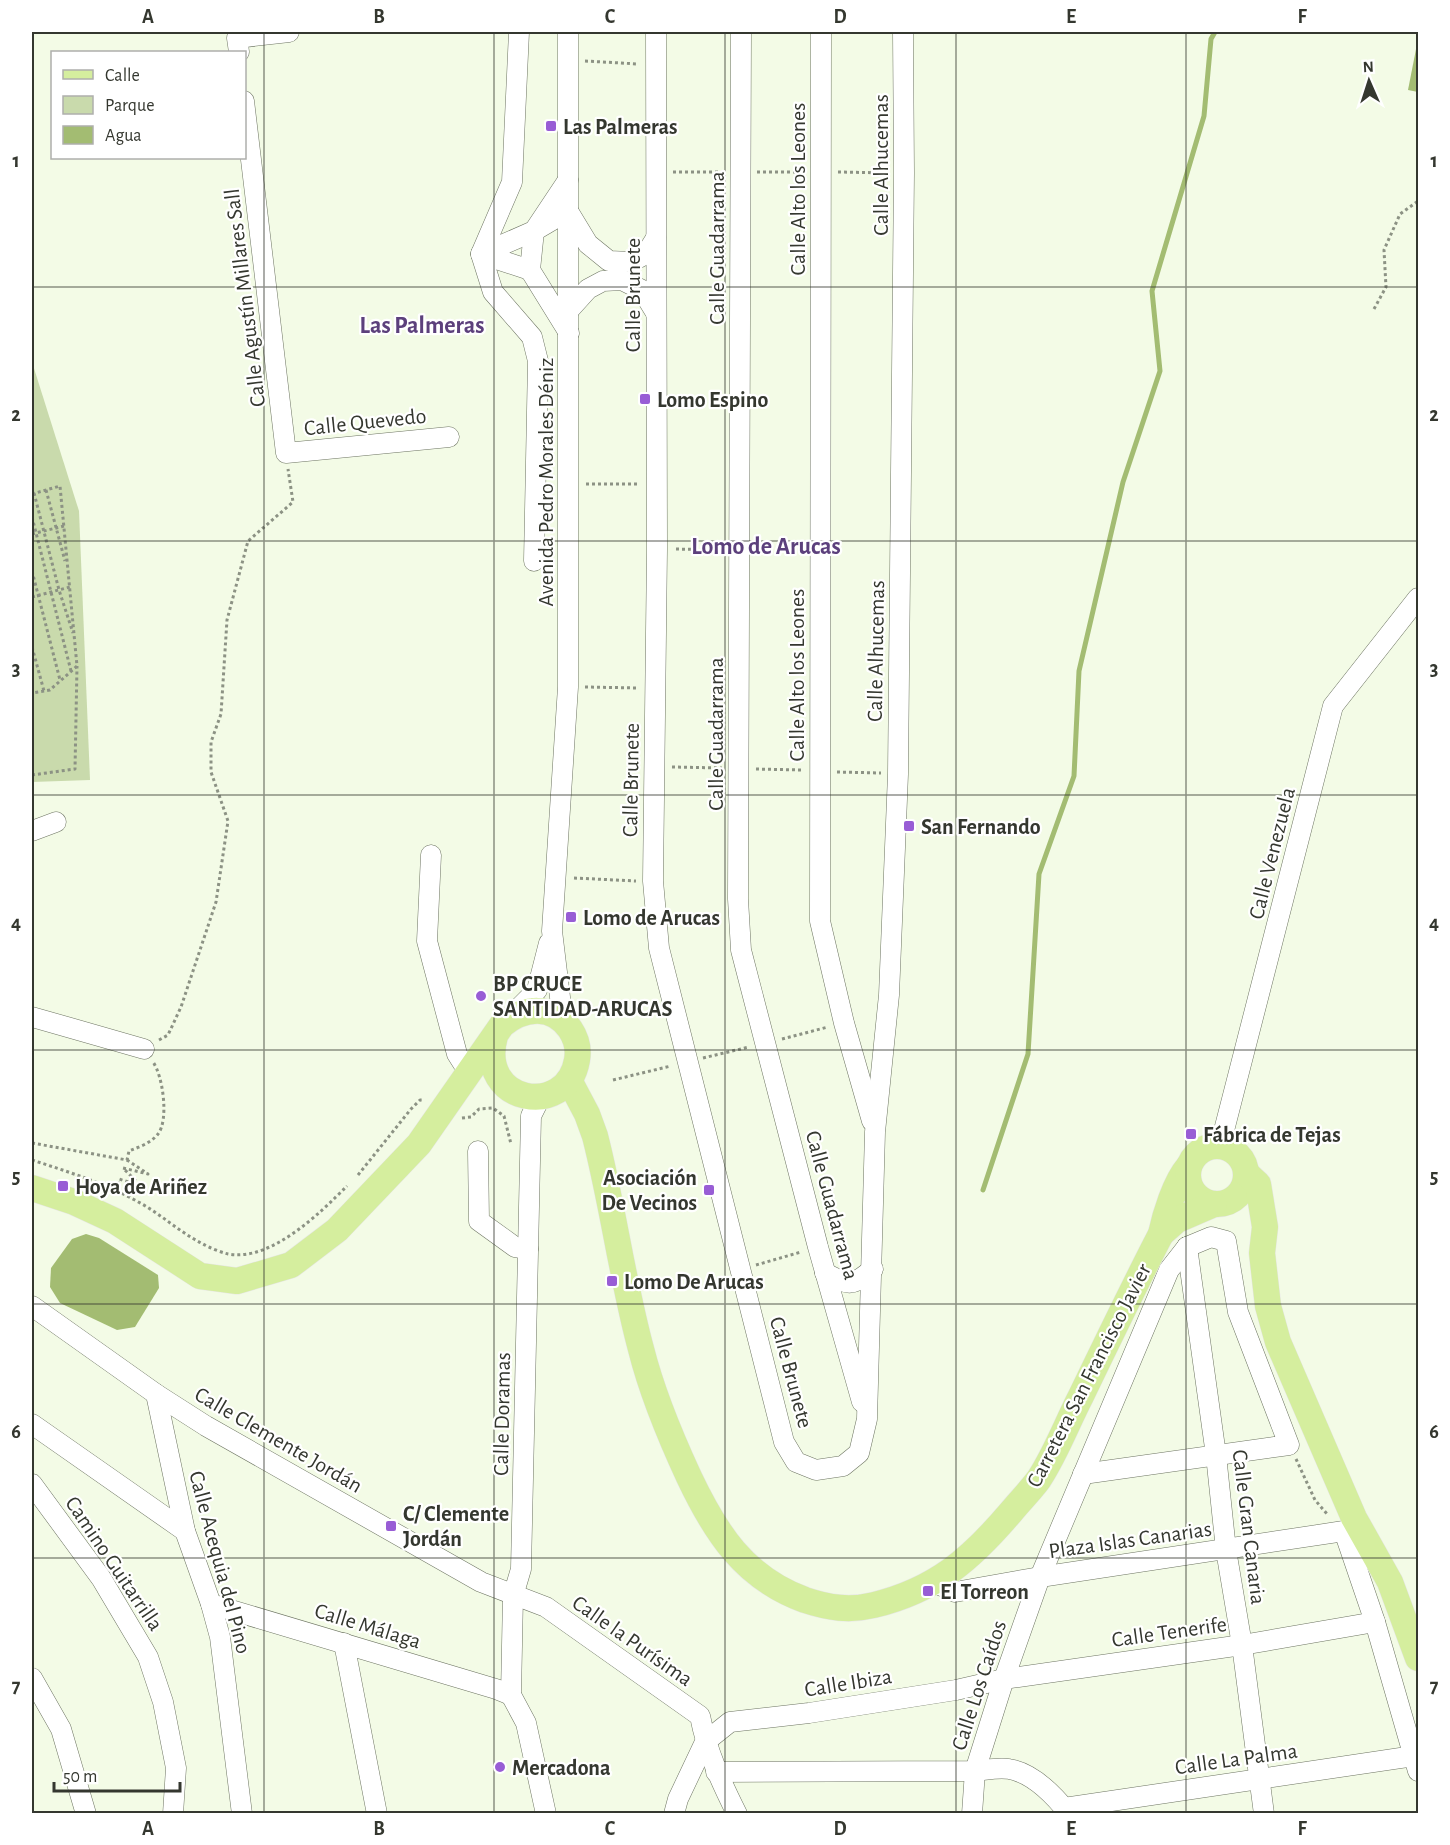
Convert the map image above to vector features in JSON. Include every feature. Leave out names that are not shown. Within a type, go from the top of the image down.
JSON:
[{"type":"main road","points":[[32,1188],[74,1202],[115,1221],[200,1276],[237,1281],[291,1265],[337,1230],[419,1144],[498,1031],[519,1013],[531,1010],[552,1014],[571,1032],[578,1056],[575,1068],[536,1094],[480,1086],[446,1107]]},
{"type":"main road","points":[[498,1031],[491,1049],[492,1063],[497,1075],[536,1094]]},
{"type":"main road","name":"Carretera San Francisco Javier","points":[[536,1094],[587,1114],[600,1155],[641,1350],[675,1447],[717,1530],[754,1572],[784,1592],[821,1605],[845,1610],[866,1607],[912,1593],[958,1567],[986,1541],[1039,1479],[1161,1234],[1164,1218],[1181,1174],[1188,1167]]},
{"type":"main road","points":[[1220,1146],[1238,1154],[1244,1163],[1245,1183],[1241,1192],[1234,1199],[1220,1204],[1204,1202],[1190,1187],[1187,1177],[1188,1167],[1200,1151],[1220,1146]]},
{"type":"main road","points":[[1246,1173],[1258,1184],[1265,1227],[1262,1253],[1268,1306],[1278,1342],[1354,1518],[1390,1582],[1419,1658]]},
{"type":"main road","points":[[1220,1204],[1251,1225],[1262,1253]]},
{"type":"main road","name":"Carretera San Francisco Javier","points":[[1161,1234],[1177,1220],[1220,1204]]},
{"type":"street","points":[[238,45],[289,32]]},
{"type":"street","points":[[519,32],[512,182],[481,254],[493,292],[532,337],[538,362],[534,561]]},
{"type":"street","name":"Avenida Pedro Morales Déniz","points":[[552,932],[568,687],[570,310],[568,32]]},
{"type":"street","name":"Calle Brunete","points":[[656,32],[657,549],[653,881],[659,948],[784,1442],[796,1462],[816,1470],[843,1466]]},
{"type":"street","name":"Calle Guadarrama","points":[[741,32],[738,768],[738,899],[741,950],[818,1247],[867,1419]]},
{"type":"street","name":"Calle Alto los Leones","points":[[821,32],[820,921],[844,1023],[875,1132]]},
{"type":"street","name":"Calle Alhucemas","points":[[843,1466],[859,1453],[867,1419],[873,1269],[875,1132],[889,995],[898,774],[904,173],[903,32]]},
{"type":"street","name":"Calle Agustín Millares Sall","points":[[246,118],[286,453]]},
{"type":"street","points":[[568,180],[534,231],[530,270],[569,333]]},
{"type":"street","points":[[481,254],[534,231],[568,211],[588,244],[609,261],[631,262],[646,254],[656,238]]},
{"type":"street","points":[[481,254],[530,270]]},
{"type":"street","points":[[570,310],[588,289],[603,281],[622,280],[642,290],[656,313]]},
{"type":"street","name":"Calle Quevedo","points":[[286,453],[449,437]]},
{"type":"street","name":"Calle Venezuela","points":[[1220,1146],[1333,706],[1419,598]]},
{"type":"street","points":[[32,831],[56,822]]},
{"type":"street","points":[[431,855],[427,941],[457,1054],[469,1073]]},
{"type":"street","points":[[552,932],[563,1022]]},
{"type":"street","points":[[498,1031],[537,990],[552,932]]},
{"type":"street","points":[[32,1017],[144,1049]]},
{"type":"street","name":"Calle Doramas","points":[[536,1094],[528,1250],[521,1569],[513,1596],[511,1695],[526,1723],[546,1814]]},
{"type":"street","points":[[478,1151],[479,1221],[515,1247],[528,1250]]},
{"type":"street","points":[[1083,1474],[1289,1445],[1238,1312],[1226,1241],[1211,1237],[1187,1246]]},
{"type":"street","name":"Calle Gran Canaria","points":[[1187,1246],[1216,1455],[1226,1550],[1242,1645],[1264,1814]]},
{"type":"street","name":"Calle Los Caídos","points":[[972,1814],[975,1771],[1040,1576],[1169,1270],[1187,1246]]},
{"type":"street","points":[[825,1273],[844,1283],[857,1282],[873,1269]]},
{"type":"street","name":"Calle Clemente Jordán","points":[[32,1306],[156,1394],[206,1426],[481,1582],[513,1596]]},
{"type":"street","name":"Calle Acequia del Pino","points":[[156,1394],[185,1531],[211,1604],[220,1637],[242,1814]]},
{"type":"street","points":[[32,1424],[185,1531]]},
{"type":"street","name":"Camino Guitarrilla","points":[[32,1484],[101,1578],[148,1657],[163,1702],[176,1768],[173,1814]]},
{"type":"street","points":[[1344,1531],[1375,1622],[1416,1764]]},
{"type":"street","name":"Plaza Islas Canarias","points":[[933,1582],[955,1592],[1040,1576],[1344,1531]]},
{"type":"street","name":"Calle la Purísima","points":[[513,1596],[546,1607],[700,1716],[705,1742],[716,1772]]},
{"type":"street","name":"Calle Málaga","points":[[211,1604],[511,1695]]},
{"type":"street","name":"Calle Tenerife","points":[[1004,1680],[1242,1645],[1375,1622]]},
{"type":"street","points":[[344,1643],[377,1814]]},
{"type":"street","points":[[32,1678],[61,1729],[86,1814]]},
{"type":"street","name":"Calle Ibiza","points":[[705,1742],[730,1722],[821,1711],[956,1690],[1004,1680]]},
{"type":"street","points":[[674,1814],[678,1799],[705,1742]]},
{"type":"street","name":"Calle La Palma","points":[[1060,1812],[1259,1779],[1416,1764]]},
{"type":"street","points":[[737,1814],[716,1772],[1008,1769],[1030,1777],[1049,1792],[1060,1812]]},
{"type":"path","points":[[568,60],[656,65]]},
{"type":"path","points":[[656,172],[904,173]]},
{"type":"path","points":[[1374,309],[1386,287],[1384,250],[1400,214],[1419,201]]},
{"type":"path","points":[[127,1160],[129,1151],[147,1143],[158,1134],[163,1123],[163,1102],[158,1069],[144,1049],[168,1035],[181,1007],[216,902],[228,821],[211,772],[211,742],[221,714],[227,620],[248,540],[293,502],[286,453]]},
{"type":"path","points":[[568,483],[656,484]]},
{"type":"path","points":[[32,775],[75,770],[77,666],[75,640],[70,587],[60,486],[33,493],[75,640]]},
{"type":"path","points":[[46,490],[68,571]]},
{"type":"path","points":[[32,517],[34,533],[71,671]]},
{"type":"path","points":[[34,533],[64,526]]},
{"type":"path","points":[[657,549],[740,550]]},
{"type":"path","points":[[32,571],[61,681]]},
{"type":"path","points":[[32,597],[70,587]]},
{"type":"path","points":[[32,647],[44,691]]},
{"type":"path","points":[[32,693],[50,690],[77,666]]},
{"type":"path","points":[[568,687],[655,689]]},
{"type":"path","points":[[654,766],[898,774]]},
{"type":"path","points":[[556,878],[653,881]]},
{"type":"path","points":[[613,1080],[844,1023]]},
{"type":"path","points":[[357,1177],[411,1108],[420,1100],[429,1100],[446,1107],[460,1118],[471,1117],[479,1109],[493,1108],[504,1116],[513,1153]]},
{"type":"path","points":[[32,1143],[127,1160],[148,1174],[123,1168],[141,1186],[119,1179],[116,1190]]},
{"type":"path","points":[[32,1160],[83,1176],[116,1190],[144,1205],[202,1244],[229,1254],[255,1252],[283,1241],[318,1216],[349,1185]]},
{"type":"path","points":[[740,1269],[818,1247]]},
{"type":"path","points":[[1289,1445],[1315,1500],[1344,1531]]},
{"type":"green space","points":[[32,362],[79,511],[90,780],[32,782]]},
{"type":"water","points":[[1418,39],[1418,92],[1408,90]]},
{"type":"water","points":[[86,1234],[99,1238],[158,1275],[159,1288],[135,1327],[117,1330],[60,1303],[50,1287],[51,1268],[72,1239]]},
{"type":"waterway","points":[[983,1190],[1028,1054],[1039,874],[1074,776],[1079,671],[1123,482],[1160,371],[1152,291],[1204,116],[1211,39],[1215,32]]},
{"type":"place","name":"Las Palmeras","points":[[551,126]]},
{"type":"place","name":"Lomo Espino","points":[[645,399]]},
{"type":"place","name":"San Fernando","points":[[909,826]]},
{"type":"place","name":"Lomo de Arucas","points":[[571,917]]},
{"type":"place","name":"BP CRUCE SANTIDAD-ARUCAS","points":[[481,996]]},
{"type":"place","name":"Fábrica de Tejas","points":[[1191,1134]]},
{"type":"place","name":"Hoya de Ariñez","points":[[63,1186]]},
{"type":"place","name":"Asociación De Vecinos","points":[[709,1190]]},
{"type":"place","name":"Lomo De Arucas","points":[[612,1281]]},
{"type":"place","name":"C/ Clemente Jordán","points":[[391,1526]]},
{"type":"place","name":"El Torreon","points":[[928,1591]]},
{"type":"place","name":"Mercadona","points":[[500,1767]]},
{"type":"district","name":"Las Palmeras","points":[[422,325]]},
{"type":"district","name":"Lomo de Arucas","points":[[766,546]]}]
